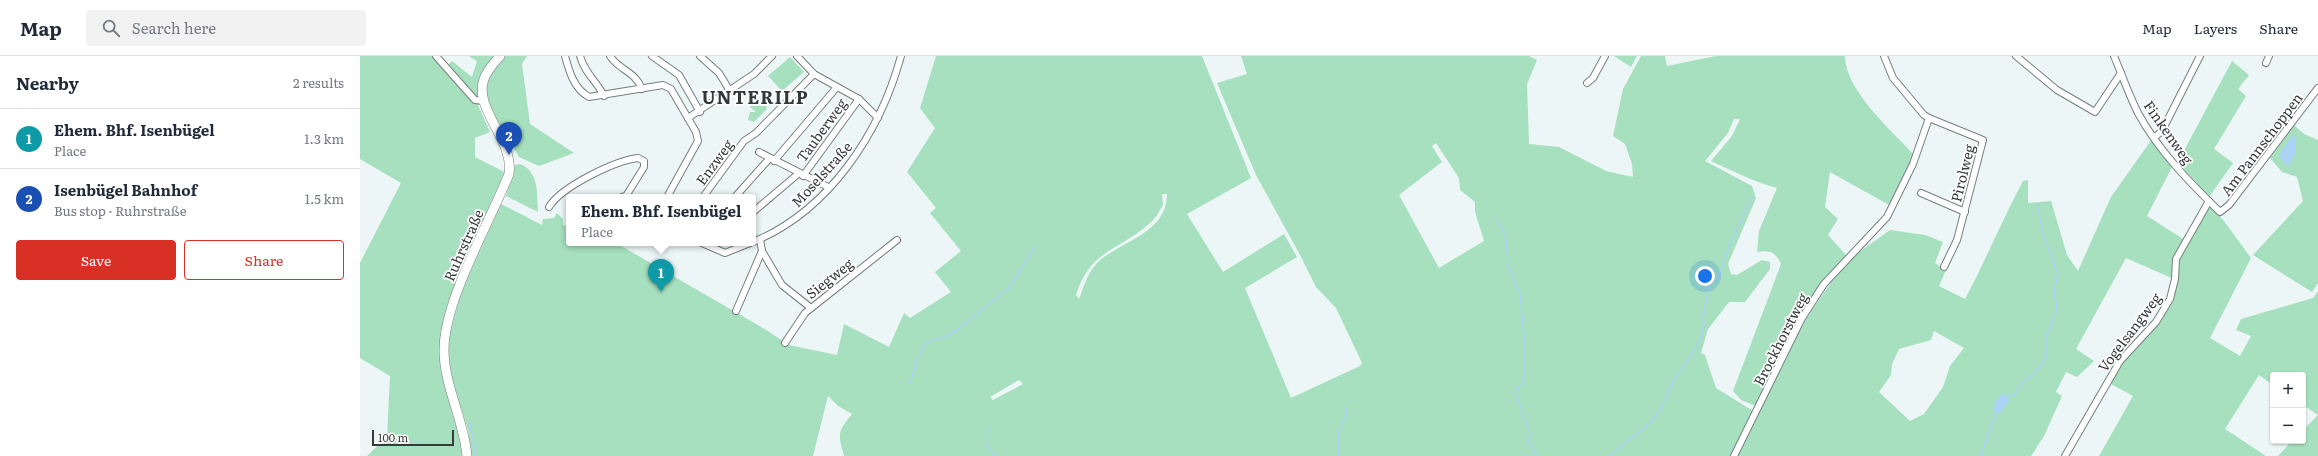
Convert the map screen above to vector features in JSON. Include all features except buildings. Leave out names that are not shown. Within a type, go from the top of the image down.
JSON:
[{"type":"main road","name":"Ruhrstraße","points":[[467,456],[466,438],[446,372],[444,349],[446,330],[458,291],[508,179],[510,167],[507,147],[484,101],[482,91],[484,79],[500,56]]},
{"type":"street","points":[[436,56],[475,100],[484,101]]},
{"type":"street","points":[[565,56],[575,84],[582,93],[588,97],[604,96],[663,85],[671,89],[696,132],[698,141],[669,194]]},
{"type":"street","points":[[580,56],[586,73],[599,85],[604,96]]},
{"type":"street","points":[[610,56],[616,64],[636,76],[642,88]]},
{"type":"street","points":[[652,56],[679,75],[700,112]]},
{"type":"street","points":[[700,56],[719,73],[730,91]]},
{"type":"street","points":[[688,118],[700,112],[754,74],[772,56]]},
{"type":"street","points":[[797,56],[814,74],[859,99],[878,118]]},
{"type":"street","name":"Moselstraße","points":[[756,241],[778,230],[801,214],[828,187],[862,145],[878,118],[892,88],[901,56]]},
{"type":"street","points":[[1587,83],[1592,78],[1605,56]]},
{"type":"street","points":[[1884,56],[1893,78],[1929,118]]},
{"type":"street","points":[[2016,56],[2057,90],[2095,112],[2121,73]]},
{"type":"street","name":"Finkenweg","points":[[2114,56],[2139,113],[2155,137],[2172,161],[2220,212]]},
{"type":"street","points":[[2155,137],[2162,130],[2200,56]]},
{"type":"street","points":[[2266,63],[2269,56]]},
{"type":"street","name":"Enzweg","points":[[705,194],[744,141],[756,133],[814,74]]},
{"type":"street","points":[[738,194],[772,160],[837,87]]},
{"type":"street","name":"Am Pannschoppen","points":[[2220,212],[2229,206],[2318,88]]},
{"type":"street","name":"Tauberweg","points":[[756,210],[801,175],[859,99]]},
{"type":"street","name":"Pirolweg","points":[[1929,118],[1983,140],[1957,240],[1944,267]]},
{"type":"street","name":"Brockhorstweg","points":[[1734,456],[1802,318],[1814,297],[1832,274],[1883,224],[1913,164],[1929,118]]},
{"type":"street","points":[[759,152],[801,175],[828,187]]},
{"type":"street","points":[[549,207],[554,200],[596,171],[638,158],[644,161],[644,167],[628,194]]},
{"type":"street","name":"Pirolweg","points":[[1921,193],[1965,212]]},
{"type":"street","name":"Vogelsangweg","points":[[2065,456],[2120,361],[2156,322],[2170,299],[2175,279],[2176,259],[2209,201]]},
{"type":"street","points":[[760,239],[762,251],[782,286],[811,308]]},
{"type":"street","name":"Siegweg","points":[[785,343],[805,313],[897,240]]},
{"type":"street","points":[[710,246],[725,252],[741,246]]},
{"type":"street","points":[[736,311],[762,251]]},
{"type":"green space","points":[[360,56],[432,56],[464,91],[445,68],[452,61],[472,77],[477,61],[469,56],[527,56],[522,64],[530,124],[574,153],[539,166],[519,157],[494,115],[488,98],[478,105],[490,132],[475,138],[475,157],[506,173],[442,336],[463,456],[367,456],[387,437],[390,376],[360,358],[360,263],[401,183],[360,159]]},
{"type":"green space","points":[[936,56],[1202,56],[1251,178],[1187,214],[1223,272],[1284,234],[1297,257],[1245,288],[1291,398],[1360,366],[1362,363],[1336,308],[1316,287],[1256,175],[1217,83],[1247,74],[1241,56],[1529,56],[1537,60],[1527,84],[1529,144],[1559,147],[1606,171],[1633,177],[1632,164],[1625,144],[1613,136],[1623,89],[1641,56],[1665,56],[1667,66],[1716,56],[1845,56],[1847,69],[1861,96],[1882,122],[1914,155],[1891,206],[1830,172],[1825,207],[1838,219],[1828,235],[1846,255],[1824,278],[1804,307],[1756,406],[1741,400],[1733,391],[1781,264],[1777,257],[1772,253],[1765,251],[1757,252],[1759,231],[1777,188],[1711,161],[1732,136],[1740,119],[1734,119],[1728,133],[1705,161],[1752,186],[1756,198],[1728,264],[1731,274],[1737,275],[1762,260],[1770,262],[1770,269],[1745,302],[1729,302],[1708,329],[1701,353],[1705,355],[1716,388],[1758,414],[1806,319],[1832,281],[1859,252],[1890,230],[1925,235],[1943,242],[1935,263],[1946,270],[1939,286],[1965,299],[2023,181],[2028,180],[2028,203],[2051,201],[2067,255],[2078,271],[2111,197],[2152,139],[2172,167],[2147,216],[2188,242],[2209,204],[2224,221],[2251,258],[2210,338],[2240,356],[2251,336],[2236,330],[2241,319],[2313,298],[2318,291],[2318,415],[2306,407],[2306,372],[2270,372],[2270,383],[2259,375],[2225,429],[2266,456],[2099,456],[2133,396],[2109,383],[2121,361],[2173,299],[2174,279],[2126,258],[2076,349],[2094,361],[2077,377],[2066,372],[2056,392],[2062,396],[2044,436],[2031,456],[844,456],[840,434],[841,429],[852,414],[838,406],[828,396],[813,456],[471,456],[468,430],[449,371],[447,344],[461,292],[501,204],[542,225],[543,219],[554,218],[557,213],[563,219],[563,225],[566,226],[566,246],[621,246],[763,328],[789,345],[837,355],[844,324],[889,347],[904,313],[910,318],[951,292],[935,272],[961,251],[930,213],[936,208],[907,172],[935,128],[920,108]],"holes":[[[1436,143],[1459,178],[1460,190],[1475,202],[1475,212],[1484,241],[1439,268],[1399,195],[1442,162],[1432,146]],[[1162,194],[1167,194],[1165,208],[1159,219],[1151,228],[1107,255],[1097,263],[1088,276],[1079,299],[1076,295],[1089,268],[1107,252],[1139,232],[1151,222],[1163,205]],[[1934,331],[1964,348],[1950,366],[1943,387],[1924,414],[1910,421],[1879,392],[1891,375],[1892,364],[1899,349],[1931,340]],[[1019,380],[1023,384],[993,400],[990,397]]]},
{"type":"green space","points":[[1614,56],[1637,56],[1631,67]]},
{"type":"green space","points":[[790,57],[804,72],[782,91],[768,76]]},
{"type":"green space","points":[[2232,61],[2249,75],[2238,89],[2246,96],[2214,149],[2233,163],[2209,197],[2178,162]]},
{"type":"green space","points":[[756,97],[764,100],[767,109],[754,122],[748,120],[750,112],[756,112],[750,107],[752,99]]},
{"type":"green space","points":[[2294,125],[2304,134],[2318,140],[2318,283],[2312,292],[2253,255],[2303,201],[2297,177],[2282,172],[2270,158]]},
{"type":"green space","points":[[520,164],[526,167],[534,177],[537,190],[538,212],[506,196],[515,165]]},
{"type":"green space","points":[[2318,415],[2318,456],[2278,456],[2289,444],[2306,444],[2306,427]]},
{"type":"water","points":[[2293,135],[2296,139],[2296,151],[2288,168],[2279,155]]},
{"type":"water","points":[[2003,393],[2010,400],[1999,414],[1995,413],[1995,402]]},
{"type":"waterway","points":[[1609,456],[1656,416],[1674,380],[1696,348],[1702,335],[1702,329],[1705,326],[1703,321],[1709,284],[1720,277],[1723,261],[1752,196]]},
{"type":"waterway","points":[[2007,397],[2016,393],[2021,384],[2035,373],[2046,358],[2046,337],[2057,309],[2054,292],[2058,274],[2043,233],[2037,205]]},
{"type":"waterway","points":[[1495,216],[1506,238],[1508,264],[1520,294],[1525,346],[1525,379],[1515,392],[1530,433],[1528,441],[1537,456]]},
{"type":"waterway","points":[[910,384],[918,357],[925,344],[935,339],[943,338],[961,327],[1009,288],[1035,247]]},
{"type":"waterway","points":[[1339,456],[1338,433],[1347,412],[1346,406]]},
{"type":"waterway","points":[[1981,456],[1996,412]]},
{"type":"waterway","points":[[470,423],[476,456]]},
{"type":"waterway","points":[[988,428],[987,446],[995,456]]},
{"type":"place","name":"Isenbügel Bahnhof","points":[[509,155]]},
{"type":"place","name":"Ehem. Bhf. Isenbügel","points":[[661,292]]},
{"type":"district","name":"UNTERILP","points":[[755,96]]}]
